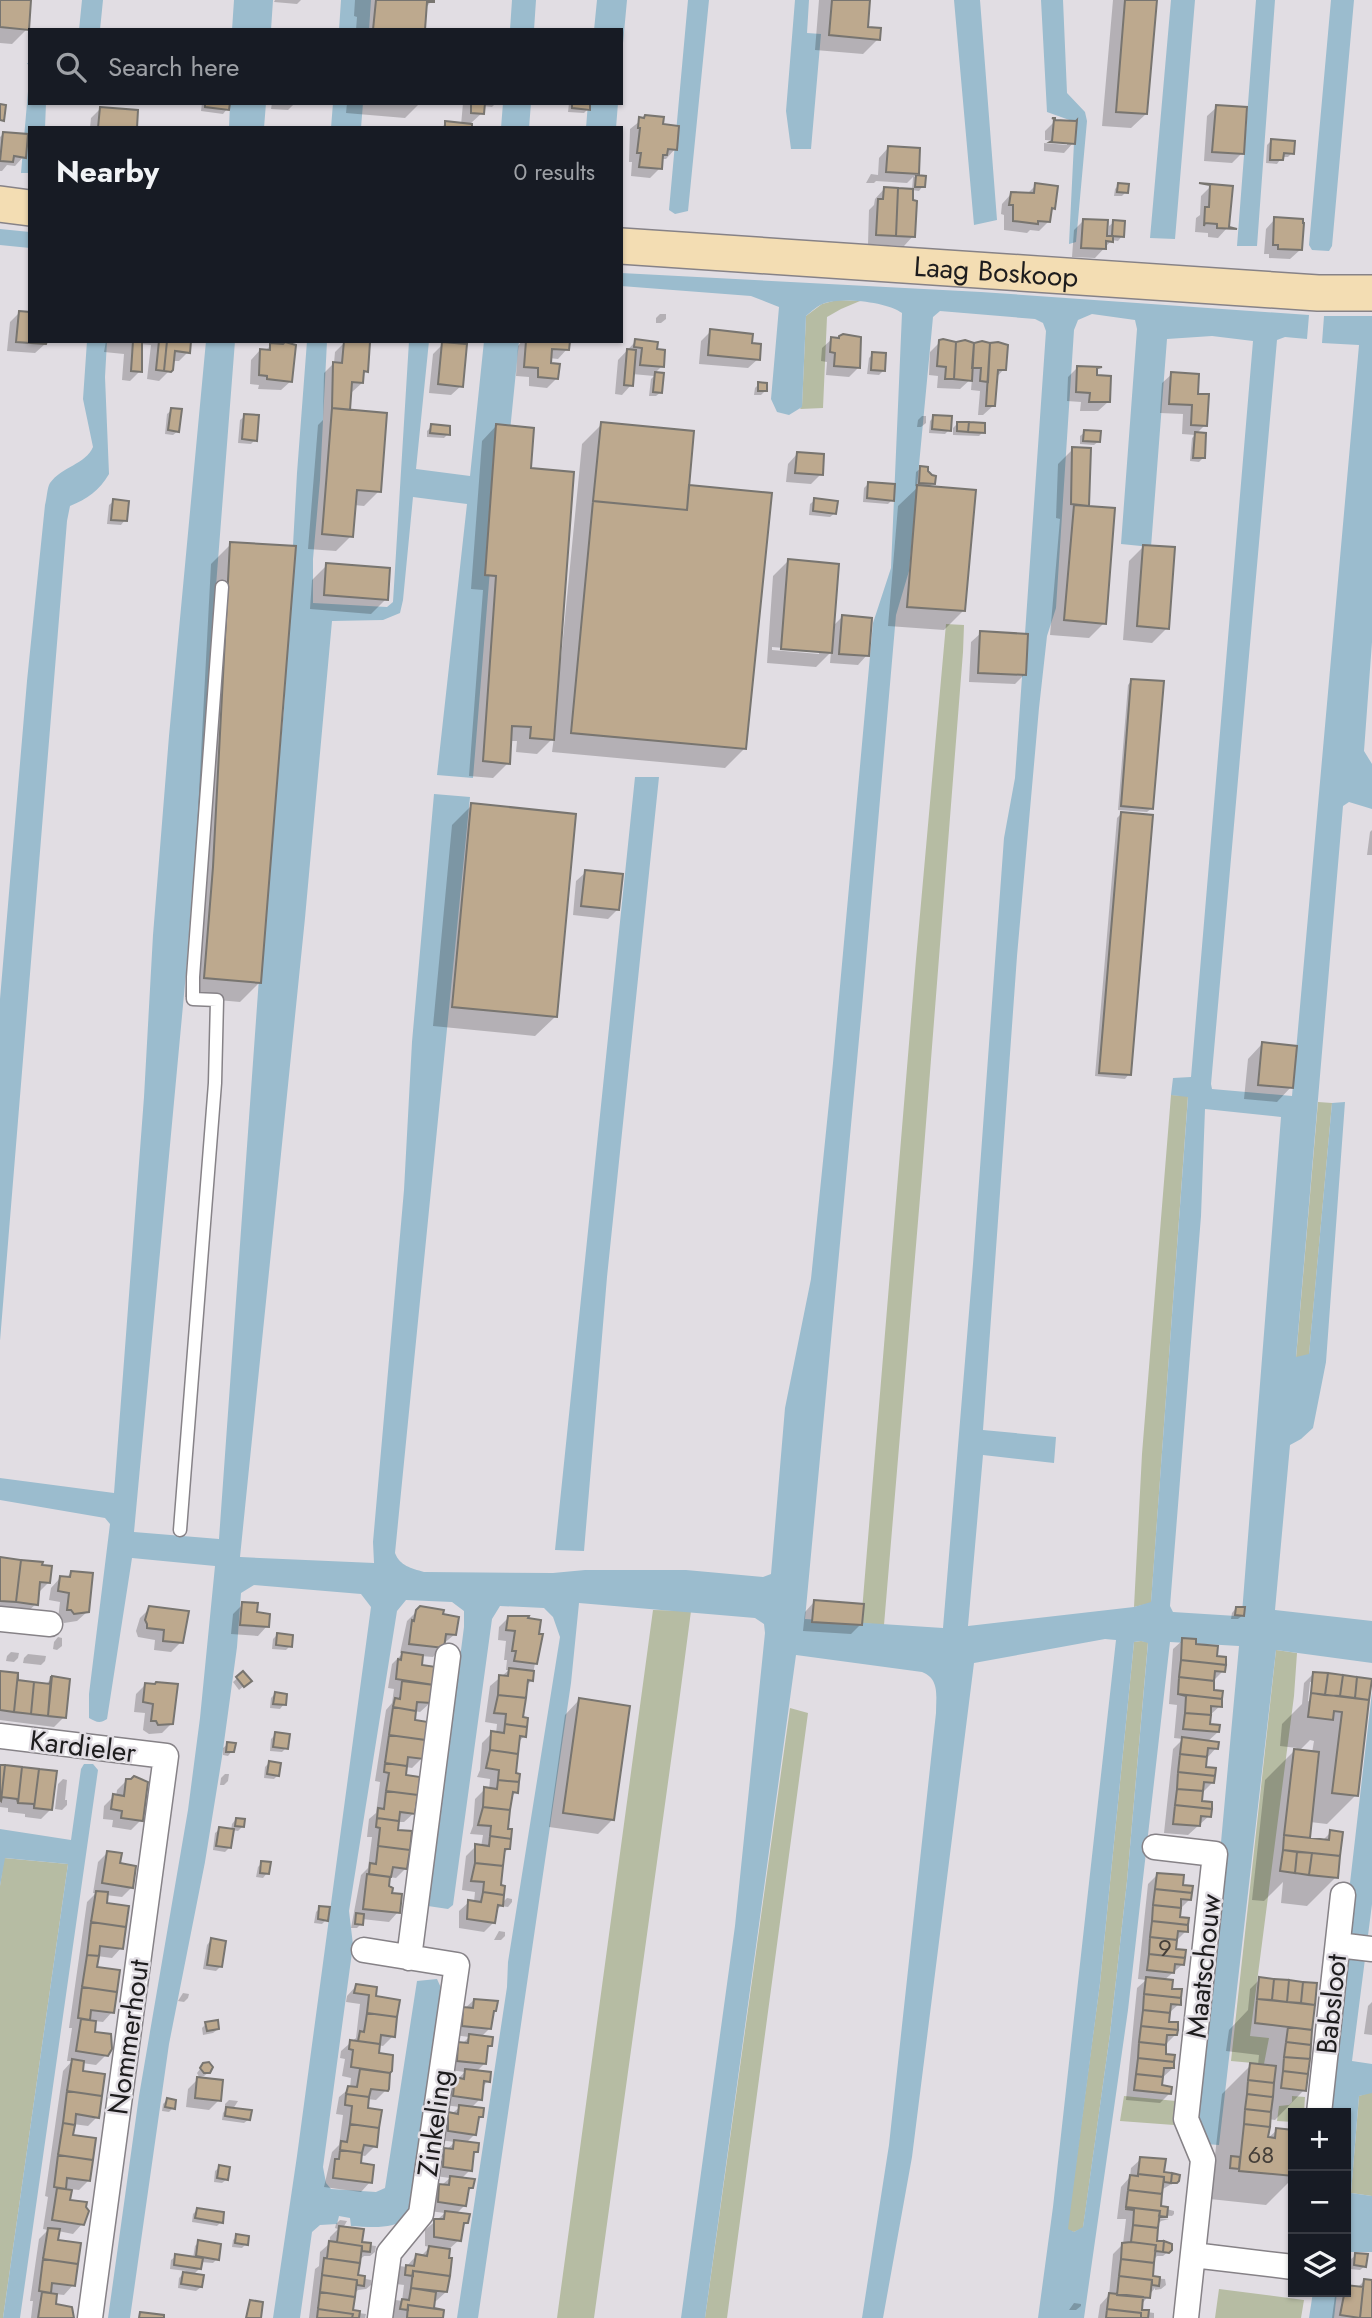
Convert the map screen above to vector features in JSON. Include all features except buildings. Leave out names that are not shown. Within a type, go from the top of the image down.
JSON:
[{"type":"street","points":[[0,204],[28,208]]},
{"type":"street","name":"Laag Boskoop","points":[[623,246],[1318,293],[1372,293]]},
{"type":"street","points":[[0,1619],[50,1624]]},
{"type":"street","points":[[409,1958],[448,1656]]},
{"type":"street","name":"Kardieler","points":[[0,1736],[166,1756]]},
{"type":"street","name":"Nommerhout","points":[[90,2318],[166,1756]]},
{"type":"street","name":"Maatschouw","points":[[1155,1847],[1215,1854],[1186,2119],[1203,2160],[1193,2255]]},
{"type":"street","name":"Babsloot","points":[[1320,2108],[1343,1895]]},
{"type":"street","points":[[1338,1945],[1372,1949]]},
{"type":"street","name":"Zinkeling","points":[[364,1950],[457,1965],[421,2214],[389,2253],[380,2318]]},
{"type":"street","points":[[1186,2318],[1193,2255],[1288,2266]]},
{"type":"lane","points":[[180,1531],[215,1083],[217,1000],[193,999],[193,977],[222,587]]},
{"type":"green space","points":[[837,300],[860,301],[827,317],[823,408],[800,409],[806,316],[822,304]]},
{"type":"green space","points":[[946,624],[964,625],[963,652],[884,1625],[861,1623]]},
{"type":"green space","points":[[1171,1095],[1188,1096],[1151,1603],[1134,1607],[1142,1454]]},
{"type":"green space","points":[[1318,1102],[1332,1103],[1309,1355],[1296,1358]]},
{"type":"green space","points":[[653,1610],[691,1611],[678,1710],[594,2318],[557,2318]]},
{"type":"green space","points":[[1134,1642],[1148,1642],[1127,1881],[1110,2034],[1083,2228],[1074,2232],[1067,2230],[1100,1983]]},
{"type":"green space","points":[[1276,1650],[1297,1653],[1294,1696],[1250,2036],[1269,2038],[1264,2064],[1231,2061]]},
{"type":"green space","points":[[790,1708],[808,1713],[727,2318],[705,2318]]},
{"type":"green space","points":[[4,1858],[68,1864],[3,2318],[0,2318],[0,1886]]},
{"type":"green space","points":[[1372,2093],[1372,2196],[1351,2193],[1359,2096]]},
{"type":"green space","points":[[1124,2096],[1176,2101],[1174,2125],[1120,2121]]},
{"type":"green space","points":[[1292,2096],[1305,2097],[1304,2108],[1288,2108],[1288,2122],[1277,2121],[1279,2106],[1292,2102]]},
{"type":"green space","points":[[1219,2289],[1304,2300],[1301,2318],[1215,2318]]},
{"type":"water","points":[[82,0],[103,0],[100,28],[79,28]]},
{"type":"water","points":[[234,0],[273,0],[271,28],[232,28]]},
{"type":"water","points":[[341,0],[371,0],[369,28],[339,28]]},
{"type":"water","points":[[512,0],[536,0],[534,28],[510,28]]},
{"type":"water","points":[[597,0],[627,0],[623,43],[623,28],[594,28]]},
{"type":"water","points":[[688,0],[709,0],[688,211],[675,214],[669,210]]},
{"type":"water","points":[[795,0],[809,0],[807,33],[821,34],[811,149],[791,149],[786,111]]},
{"type":"water","points":[[954,0],[980,0],[997,220],[974,225]]},
{"type":"water","points":[[1041,0],[1063,0],[1067,93],[1085,112],[1087,121],[1076,242],[1069,244],[1075,122],[1047,112]]},
{"type":"water","points":[[1171,0],[1195,0],[1175,239],[1150,238]]},
{"type":"water","points":[[1256,0],[1275,0],[1257,246],[1237,246]]},
{"type":"water","points":[[1331,0],[1354,0],[1332,246],[1329,251],[1312,250],[1309,245]]},
{"type":"water","points":[[28,91],[28,105],[46,105],[45,126],[28,126],[28,173],[21,173]]},
{"type":"water","points":[[230,105],[266,105],[264,126],[229,126]]},
{"type":"water","points":[[333,105],[363,105],[361,126],[331,126]]},
{"type":"water","points":[[503,105],[531,105],[529,126],[501,126]]},
{"type":"water","points":[[588,105],[618,105],[616,126],[586,126]]},
{"type":"water","points":[[0,229],[28,232],[28,248],[0,245]]},
{"type":"water","points":[[623,273],[981,292],[1309,315],[1307,339],[1285,337],[1277,340],[1211,1084],[1212,1089],[1292,1096],[1359,345],[1322,343],[1324,316],[1372,316],[1372,642],[1364,751],[1372,764],[1372,809],[1349,802],[1343,806],[1296,1357],[1309,1354],[1332,1103],[1345,1102],[1326,1362],[1313,1428],[1290,1445],[1275,1610],[1372,1621],[1372,1663],[1276,1650],[1219,2145],[1205,2144],[1197,2104],[1239,1646],[1170,1642],[1128,2010],[1084,2318],[1038,2318],[1053,2207],[1116,1640],[1105,1639],[974,1663],[912,2157],[883,2318],[862,2318],[889,2145],[936,1694],[932,1679],[922,1672],[796,1655],[705,2318],[681,2318],[735,1926],[764,1624],[755,1618],[579,1603],[571,1683],[478,2318],[457,2318],[507,1987],[508,1962],[560,1637],[553,1617],[544,1608],[500,1606],[492,1619],[453,1905],[448,1909],[428,1906],[464,1611],[452,1602],[406,1600],[397,1611],[349,1911],[353,1945],[323,2167],[326,2183],[331,2189],[376,2192],[385,2188],[417,1981],[437,1979],[442,1990],[409,2217],[389,2226],[374,2227],[351,2226],[350,2218],[339,2216],[337,2224],[320,2225],[312,2232],[300,2318],[273,2318],[371,1607],[361,1594],[254,1585],[241,1593],[237,1647],[222,1757],[205,1862],[169,2044],[130,2318],[108,2318],[139,2096],[188,1810],[215,1566],[132,1558],[107,1719],[94,1721],[89,1718],[89,1694],[110,1524],[105,1518],[0,1500],[0,1478],[114,1493],[144,1097],[153,935],[206,343],[235,343],[186,973],[134,1532],[219,1539],[259,978],[284,708],[307,343],[327,343],[313,559],[313,603],[387,607],[393,602],[409,343],[429,343],[416,469],[470,476],[484,343],[519,343],[507,461],[493,460],[485,570],[490,570],[473,778],[437,775],[467,504],[413,497],[400,613],[383,620],[332,621],[305,918],[240,1557],[374,1563],[373,1542],[404,1190],[412,1042],[434,794],[470,797],[395,1553],[403,1564],[424,1572],[686,1570],[763,1577],[771,1574],[785,1408],[811,1279],[873,623],[891,568],[902,313],[876,303],[842,300],[822,304],[806,316],[802,407],[789,415],[777,412],[771,399],[779,307],[751,296],[623,286]],"holes":[[[940,311],[1035,319],[1043,323],[1046,331],[1015,778],[1004,838],[943,1628],[805,1619],[896,615],[909,571],[933,317]],[[1092,314],[1135,320],[1137,329],[1121,544],[1151,547],[1167,339],[1212,336],[1253,341],[1191,1077],[1173,1078],[1171,1095],[1188,1097],[1151,1602],[1134,1607],[968,1626],[983,1455],[1054,1463],[1056,1437],[983,1430],[1017,956],[1047,636],[1056,608],[1074,330],[1078,320]],[[1205,1109],[1281,1117],[1242,1613],[1236,1616],[1173,1612],[1170,1606],[1201,1216]],[[1134,1642],[1148,1643],[1127,1881],[1110,2034],[1083,2227],[1074,2232],[1068,2229],[1100,1983]]]},
{"type":"water","points":[[87,343],[107,343],[105,377],[109,474],[92,494],[70,506],[67,521],[0,1341],[0,999],[27,681],[48,488],[60,473],[85,458],[93,447],[83,399]]},
{"type":"water","points":[[635,777],[659,777],[607,1277],[584,1551],[555,1550]]},
{"type":"water","points":[[1372,1692],[1372,1904],[1352,2061],[1372,2064],[1372,2093],[1359,2096],[1351,2193],[1351,2108],[1332,2108],[1347,1960],[1350,1883]]},
{"type":"water","points":[[84,1764],[93,1764],[98,1770],[20,2318],[3,2318],[68,1864],[5,1858],[0,1886],[0,1829],[71,1840],[81,1769]]},
{"type":"water","points":[[1351,2193],[1372,2196],[1372,2252],[1351,2252]]},
{"type":"water","points":[[1312,2297],[1336,2297],[1334,2318],[1309,2318]]}]
